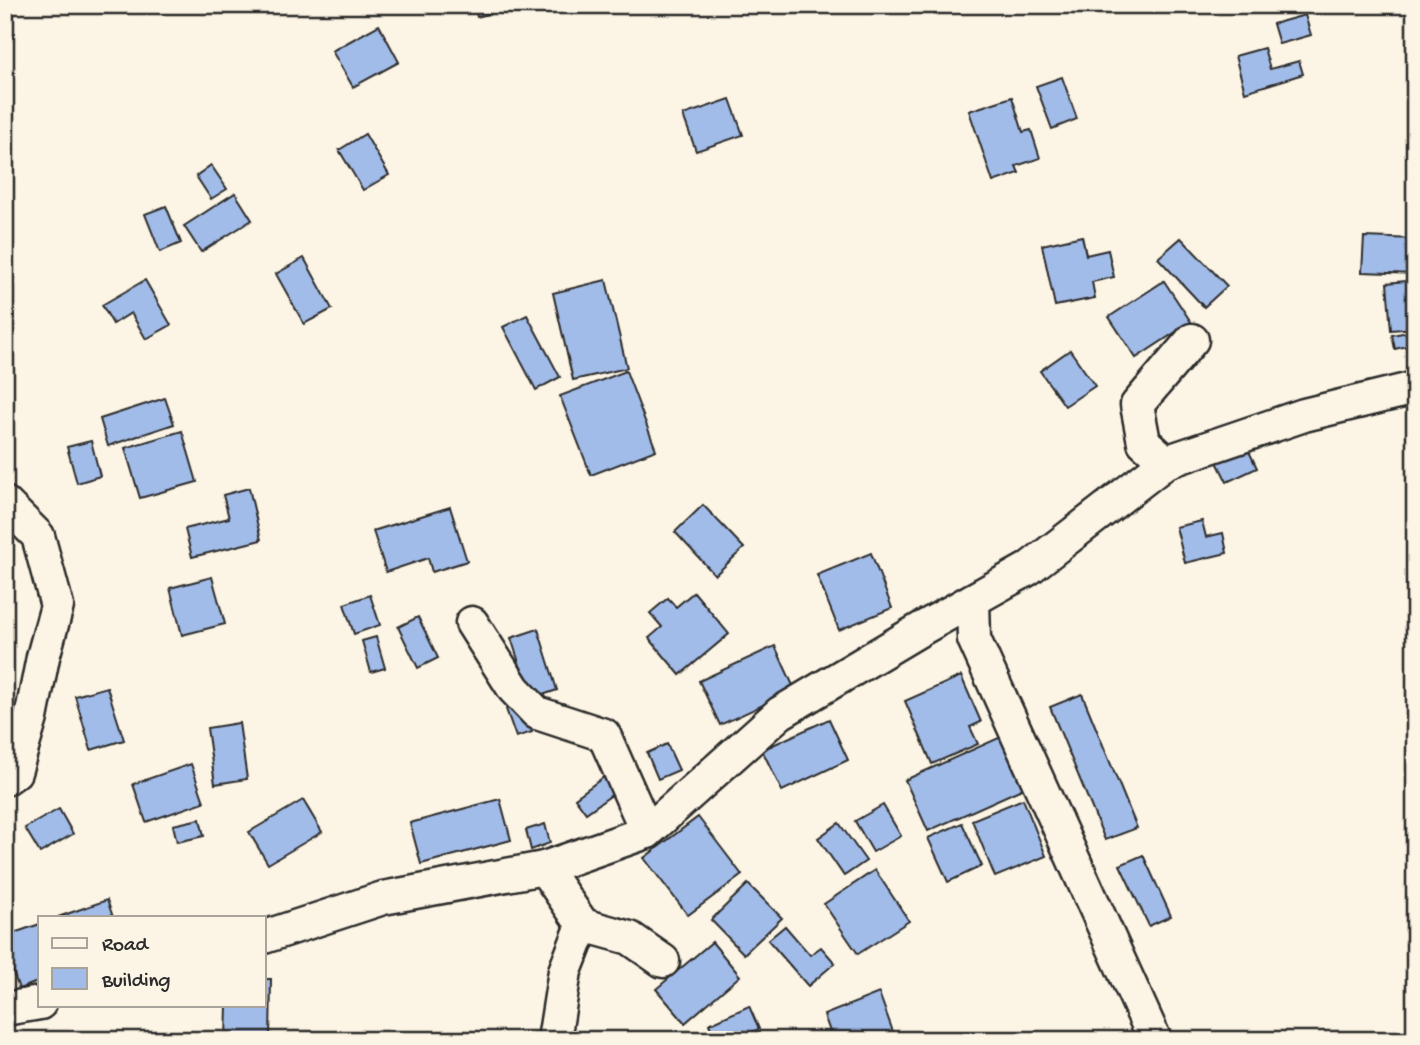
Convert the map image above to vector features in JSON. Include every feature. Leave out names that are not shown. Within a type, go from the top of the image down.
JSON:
[{"type":"street","points":[[1166,461],[1144,442],[1137,405],[1192,340]]},
{"type":"street","points":[[266,936],[383,898],[544,868],[647,832],[780,713],[1028,569],[1166,461],[1304,415],[1415,388]]},
{"type":"street","points":[[5,503],[38,536],[57,606],[43,657],[31,718],[15,772],[5,779]]},
{"type":"street","points":[[973,600],[974,639],[1155,1040]]},
{"type":"street","points":[[472,623],[514,689],[537,713],[604,735],[647,832]]},
{"type":"street","points":[[544,868],[583,925],[630,938],[663,961]]},
{"type":"street","points":[[554,1040],[565,971],[583,925]]},
{"type":"street","points":[[5,1009],[38,1003]]},
{"type":"building","points":[[474,5],[513,5],[513,7],[477,17]]},
{"type":"building","points":[[1305,15],[1311,35],[1279,44],[1273,24]]},
{"type":"building","points":[[379,25],[399,62],[353,87],[332,51]]},
{"type":"building","points":[[1264,48],[1270,69],[1299,61],[1303,74],[1245,92],[1235,56]]},
{"type":"building","points":[[1062,77],[1077,119],[1052,129],[1036,86]]},
{"type":"building","points":[[1012,97],[1023,132],[1031,130],[1040,158],[1016,166],[1019,173],[993,182],[969,111]]},
{"type":"building","points":[[730,99],[743,135],[696,151],[683,115]]},
{"type":"building","points":[[365,134],[389,175],[363,190],[339,150]]},
{"type":"building","points":[[211,165],[227,189],[211,199],[196,176]]},
{"type":"building","points":[[235,193],[252,220],[201,252],[184,226]]},
{"type":"building","points":[[166,206],[181,243],[160,252],[145,214]]},
{"type":"building","points":[[1082,236],[1086,255],[1108,250],[1114,277],[1092,282],[1095,298],[1055,306],[1042,245]]},
{"type":"building","points":[[1364,237],[1415,239],[1415,274],[1362,272]]},
{"type":"building","points":[[1181,238],[1227,286],[1204,307],[1158,258]]},
{"type":"building","points":[[304,258],[332,309],[304,324],[276,274]]},
{"type":"building","points":[[145,280],[171,325],[146,339],[131,313],[113,324],[102,305]]},
{"type":"building","points":[[606,280],[627,368],[573,380],[553,293]]},
{"type":"building","points":[[1415,280],[1415,328],[1391,330],[1387,283]]},
{"type":"building","points":[[1164,281],[1191,322],[1136,358],[1109,317]]},
{"type":"building","points":[[527,315],[560,377],[536,390],[503,327]]},
{"type":"building","points":[[1408,332],[1411,345],[1395,349],[1392,335]]},
{"type":"building","points":[[1070,350],[1095,386],[1065,406],[1040,371]]},
{"type":"building","points":[[626,371],[656,450],[591,475],[560,396]]},
{"type":"building","points":[[165,398],[174,424],[108,446],[100,419]]},
{"type":"building","points":[[182,431],[197,482],[140,498],[125,448]]},
{"type":"building","points":[[91,441],[100,476],[77,483],[67,447]]},
{"type":"building","points":[[1244,441],[1257,468],[1227,482],[1214,456]]},
{"type":"building","points":[[249,488],[261,540],[192,557],[185,529],[229,518],[223,495]]},
{"type":"building","points":[[703,505],[744,548],[715,575],[675,532]]},
{"type":"building","points":[[450,507],[467,561],[432,572],[428,558],[386,572],[373,531]]},
{"type":"building","points":[[1202,521],[1206,537],[1223,533],[1227,553],[1185,563],[1176,527]]},
{"type":"building","points":[[871,553],[892,608],[839,630],[817,575]]},
{"type":"building","points":[[212,577],[225,624],[182,635],[170,588]]},
{"type":"building","points":[[694,592],[729,634],[680,675],[649,638],[662,627],[650,613],[668,598],[676,607]]},
{"type":"building","points":[[370,595],[380,625],[354,634],[344,604]]},
{"type":"building","points":[[418,617],[438,658],[418,668],[398,627]]},
{"type":"building","points":[[538,629],[557,690],[531,699],[511,638]]},
{"type":"building","points":[[376,637],[385,668],[371,672],[362,641]]},
{"type":"building","points":[[775,646],[795,690],[720,725],[699,681]]},
{"type":"building","points":[[961,676],[981,722],[970,727],[978,744],[932,764],[905,701]]},
{"type":"building","points":[[107,687],[124,740],[91,750],[75,696]]},
{"type":"building","points":[[1082,694],[1137,828],[1105,840],[1050,707]]},
{"type":"building","points":[[522,703],[532,732],[516,737],[506,709]]},
{"type":"building","points":[[829,719],[848,760],[782,791],[762,750]]},
{"type":"building","points":[[239,723],[247,779],[215,784],[207,728]]},
{"type":"building","points":[[1001,737],[1024,788],[928,831],[905,780]]},
{"type":"building","points":[[667,744],[679,770],[658,779],[647,753]]},
{"type":"building","points":[[191,764],[204,802],[146,822],[133,784]]},
{"type":"building","points":[[612,771],[623,787],[586,813],[575,798]]},
{"type":"building","points":[[500,799],[511,840],[421,864],[410,823]]},
{"type":"building","points":[[1023,799],[1046,856],[995,877],[972,820]]},
{"type":"building","points":[[303,800],[322,832],[268,864],[249,832]]},
{"type":"building","points":[[883,805],[901,836],[873,852],[855,821]]},
{"type":"building","points":[[59,809],[73,834],[40,853],[25,828]]},
{"type":"building","points":[[698,817],[742,875],[688,915],[644,858]]},
{"type":"building","points":[[200,819],[204,836],[177,842],[173,825]]},
{"type":"building","points":[[839,823],[866,861],[844,876],[818,838]]},
{"type":"building","points":[[962,823],[982,866],[948,882],[928,838]]},
{"type":"building","points":[[545,824],[550,843],[531,850],[526,830]]},
{"type":"building","points":[[1143,855],[1171,916],[1149,926],[1120,865]]},
{"type":"building","points":[[875,870],[909,921],[858,954],[824,904]]},
{"type":"building","points":[[748,884],[782,918],[744,954],[711,920]]},
{"type":"building","points":[[107,900],[113,916],[61,916]]},
{"type":"building","points":[[38,925],[38,982],[19,989],[5,949],[5,936]]},
{"type":"building","points":[[785,926],[810,955],[821,947],[835,963],[808,986],[768,940]]},
{"type":"building","points":[[712,942],[740,976],[685,1023],[656,989]]},
{"type":"building","points":[[266,979],[271,979],[270,1040],[226,1040],[227,1006],[266,1006]]},
{"type":"building","points":[[879,993],[896,1040],[833,1040],[824,1015]]},
{"type":"building","points":[[749,1006],[759,1029],[735,1040],[716,1040],[709,1024]]}]
